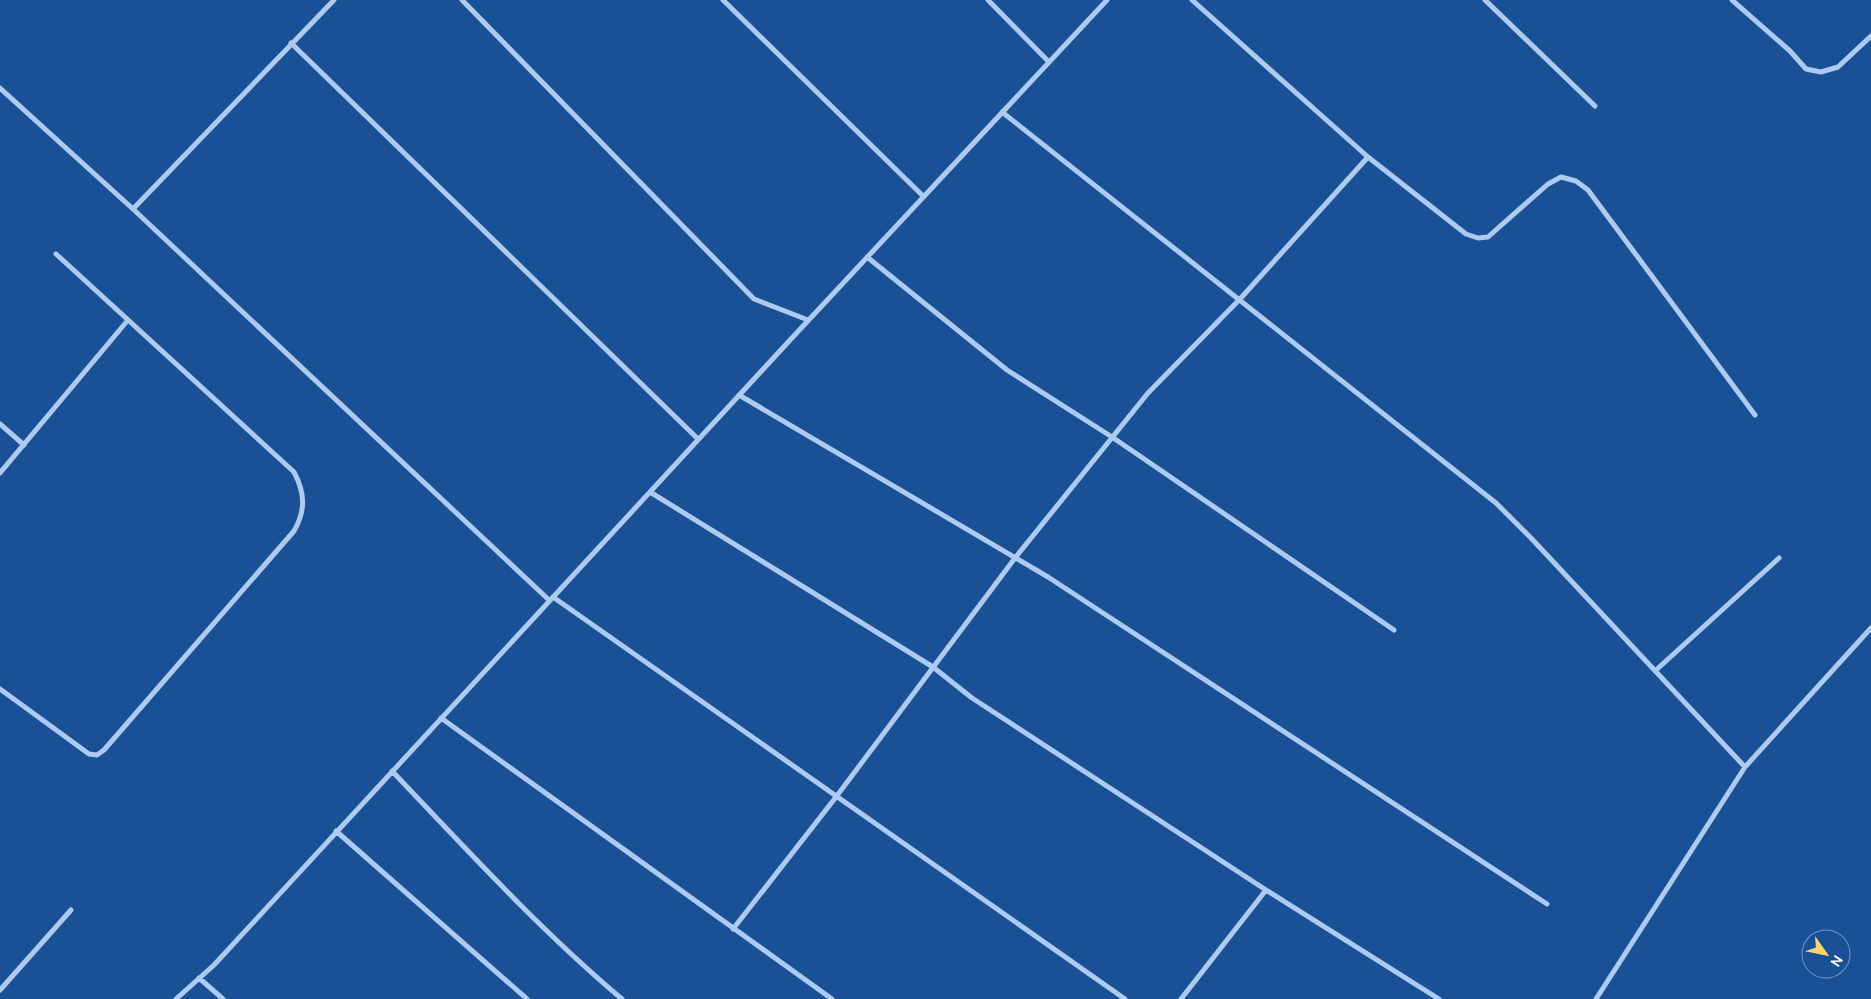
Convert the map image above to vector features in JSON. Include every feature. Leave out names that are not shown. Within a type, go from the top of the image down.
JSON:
[{"type":"street","points":[[133,209],[334,0]]},
{"type":"street","points":[[462,0],[754,299],[808,320]]},
{"type":"street","points":[[722,0],[923,196]]},
{"type":"street","points":[[988,0],[1049,62]]},
{"type":"street","points":[[176,999],[199,978],[392,771],[1106,0]]},
{"type":"street","points":[[1192,0],[1368,158],[1466,234],[1478,238],[1488,237],[1548,184],[1561,178],[1576,181],[1588,190],[1755,415]]},
{"type":"street","points":[[1484,0],[1595,106]]},
{"type":"street","points":[[1732,0],[1790,52],[1806,69],[1821,72],[1838,67],[1871,36]]},
{"type":"street","points":[[291,43],[698,439]]},
{"type":"street","points":[[0,88],[133,209],[551,599],[1124,999]]},
{"type":"street","points":[[1002,112],[1496,503],[1745,767]]},
{"type":"street","points":[[733,929],[836,797],[1015,558],[1162,376],[1240,299],[1368,158]]},
{"type":"street","points":[[0,689],[89,754],[97,755],[104,750],[294,531],[301,518],[304,504],[302,487],[294,472],[56,254]]},
{"type":"street","points":[[867,256],[1007,370],[1112,437],[1394,630]]},
{"type":"street","points":[[0,473],[128,320]]},
{"type":"street","points":[[739,395],[1048,577],[1547,904]]},
{"type":"street","points":[[0,424],[24,444]]},
{"type":"street","points":[[650,492],[933,668],[972,698],[1266,890],[1439,999]]},
{"type":"street","points":[[1655,671],[1779,558]]},
{"type":"street","points":[[1596,999],[1745,767],[1769,738],[1871,628]]},
{"type":"street","points":[[441,718],[832,999]]},
{"type":"street","points":[[392,771],[518,905],[572,956],[622,999]]},
{"type":"street","points":[[336,831],[528,999]]},
{"type":"street","points":[[1181,999],[1266,890]]},
{"type":"street","points":[[0,990],[70,910]]},
{"type":"street","points":[[199,978],[223,999]]}]
